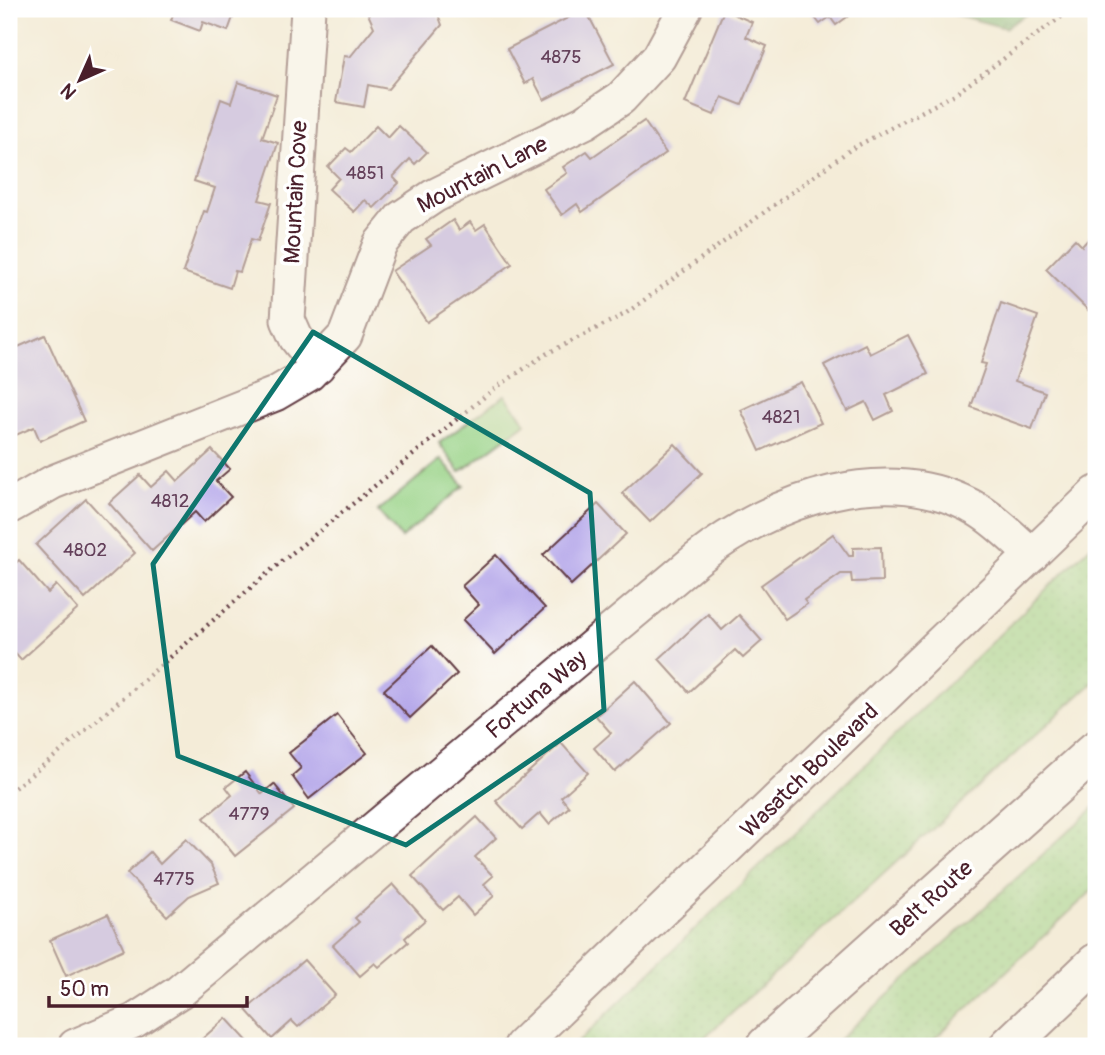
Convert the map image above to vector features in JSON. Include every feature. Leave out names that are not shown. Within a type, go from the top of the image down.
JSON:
[{"type":"highway","name":"Belt Route","points":[[766,1046],[1096,750]]},
{"type":"highway","points":[[1009,1046],[1096,964]]},
{"type":"street","name":"Mountain Cove","points":[[308,9],[288,320],[296,338],[318,366]]},
{"type":"street","name":"Mountain Lane","points":[[9,507],[52,482],[288,388],[318,366],[345,336],[380,244],[401,218],[434,195],[585,122],[621,98],[659,57],[685,9]]},
{"type":"street","name":"Fortuna Way","points":[[75,1046],[134,1021],[198,977],[697,559],[756,520],[801,501],[850,489],[914,489],[976,509],[1031,555]]},
{"type":"street","name":"Wasatch Boulevard","points":[[521,1046],[1096,493]]},
{"type":"path","points":[[9,792],[59,753],[398,464],[495,389],[546,354],[625,314],[851,149],[955,94],[1072,9]]},
{"type":"highlighted area","points":[[313,332],[590,493],[604,710],[406,845],[178,756],[153,564]]},
{"type":"green space","points":[[1034,9],[1005,28],[942,11]]},
{"type":"green space","points":[[505,395],[526,423],[460,472],[439,443]]},
{"type":"green space","points":[[441,459],[464,486],[401,538],[378,511]]},
{"type":"green space","points":[[1096,541],[1096,680],[695,1046],[574,1046]]},
{"type":"green space","points":[[1096,806],[1096,887],[927,1046],[832,1046]]},
{"type":"building","points":[[175,9],[236,9],[228,31],[203,22],[200,31],[171,20]]},
{"type":"building","points":[[373,9],[436,9],[442,25],[388,89],[368,85],[364,107],[336,102],[344,56],[350,57],[374,27],[368,14]]},
{"type":"building","points":[[585,9],[614,64],[544,100],[533,79],[525,84],[507,49]]},
{"type":"building","points":[[808,9],[858,9],[836,25],[830,17],[820,24]]},
{"type":"building","points":[[724,10],[752,22],[746,37],[767,46],[742,105],[722,97],[714,115],[685,103]]},
{"type":"building","points":[[238,82],[277,95],[262,138],[278,143],[259,200],[271,203],[258,241],[251,239],[240,272],[235,271],[230,288],[183,272],[215,188],[194,181],[221,99],[231,103]]},
{"type":"building","points":[[644,121],[666,153],[582,212],[577,204],[562,215],[544,189],[567,173],[563,167],[587,151],[592,157]]},
{"type":"building","points":[[376,126],[388,138],[399,126],[427,152],[415,164],[410,159],[393,177],[399,183],[374,208],[365,200],[354,212],[329,189],[339,178],[328,167],[346,148],[351,152]]},
{"type":"building","points":[[453,220],[459,230],[470,222],[476,230],[485,224],[512,264],[427,322],[392,271],[431,245],[426,239]]},
{"type":"building","points":[[1096,231],[1096,304],[1089,311],[1046,269],[1075,239],[1082,246]]},
{"type":"building","points":[[1001,303],[1038,316],[1015,381],[1045,392],[1032,429],[971,407],[986,364],[981,363]]},
{"type":"building","points":[[45,335],[84,421],[40,441],[34,427],[9,438],[9,351]]},
{"type":"building","points":[[908,335],[928,374],[886,395],[893,411],[875,420],[866,402],[847,411],[824,365],[865,344],[870,354]]},
{"type":"building","points":[[801,382],[821,423],[760,451],[741,410]]},
{"type":"building","points":[[675,444],[702,473],[650,522],[622,493]]},
{"type":"building","points":[[212,450],[230,469],[216,481],[231,497],[204,522],[195,512],[152,551],[109,503],[140,475],[151,487],[169,471],[178,481]]},
{"type":"building","points":[[86,499],[135,553],[85,599],[36,545]]},
{"type":"building","points":[[598,504],[626,534],[571,585],[543,555]]},
{"type":"building","points":[[833,534],[849,556],[853,556],[853,548],[881,547],[882,581],[852,582],[851,574],[841,574],[804,600],[807,604],[785,619],[761,585]]},
{"type":"building","points":[[496,555],[545,608],[495,654],[463,620],[479,605],[462,586]]},
{"type":"building","points":[[19,560],[48,593],[56,585],[78,609],[21,660],[9,647],[9,569]]},
{"type":"building","points":[[708,614],[722,630],[739,615],[762,641],[743,658],[735,650],[689,692],[659,659]]},
{"type":"building","points":[[432,646],[457,674],[410,718],[384,690]]},
{"type":"building","points":[[635,681],[671,723],[615,772],[594,748],[611,733],[596,716]]},
{"type":"building","points":[[337,715],[367,753],[309,799],[292,776],[301,768],[289,753]]},
{"type":"building","points":[[561,743],[588,773],[561,797],[569,807],[549,824],[540,813],[522,829],[496,801]]},
{"type":"building","points":[[245,772],[262,794],[274,784],[294,809],[235,856],[204,818],[232,795],[226,787]]},
{"type":"building","points":[[477,817],[496,838],[475,857],[493,876],[484,884],[494,896],[473,915],[458,897],[443,910],[412,876]]},
{"type":"building","points":[[186,839],[211,865],[219,883],[189,896],[167,916],[127,873],[150,852],[160,864]]},
{"type":"building","points":[[393,884],[425,920],[405,938],[408,942],[379,967],[375,963],[360,976],[333,945],[359,922],[355,918]]},
{"type":"building","points":[[108,914],[124,949],[66,976],[50,940]]},
{"type":"building","points":[[304,960],[335,995],[298,1027],[292,1021],[272,1039],[246,1010]]},
{"type":"building","points":[[226,1018],[252,1046],[194,1046]]}]
